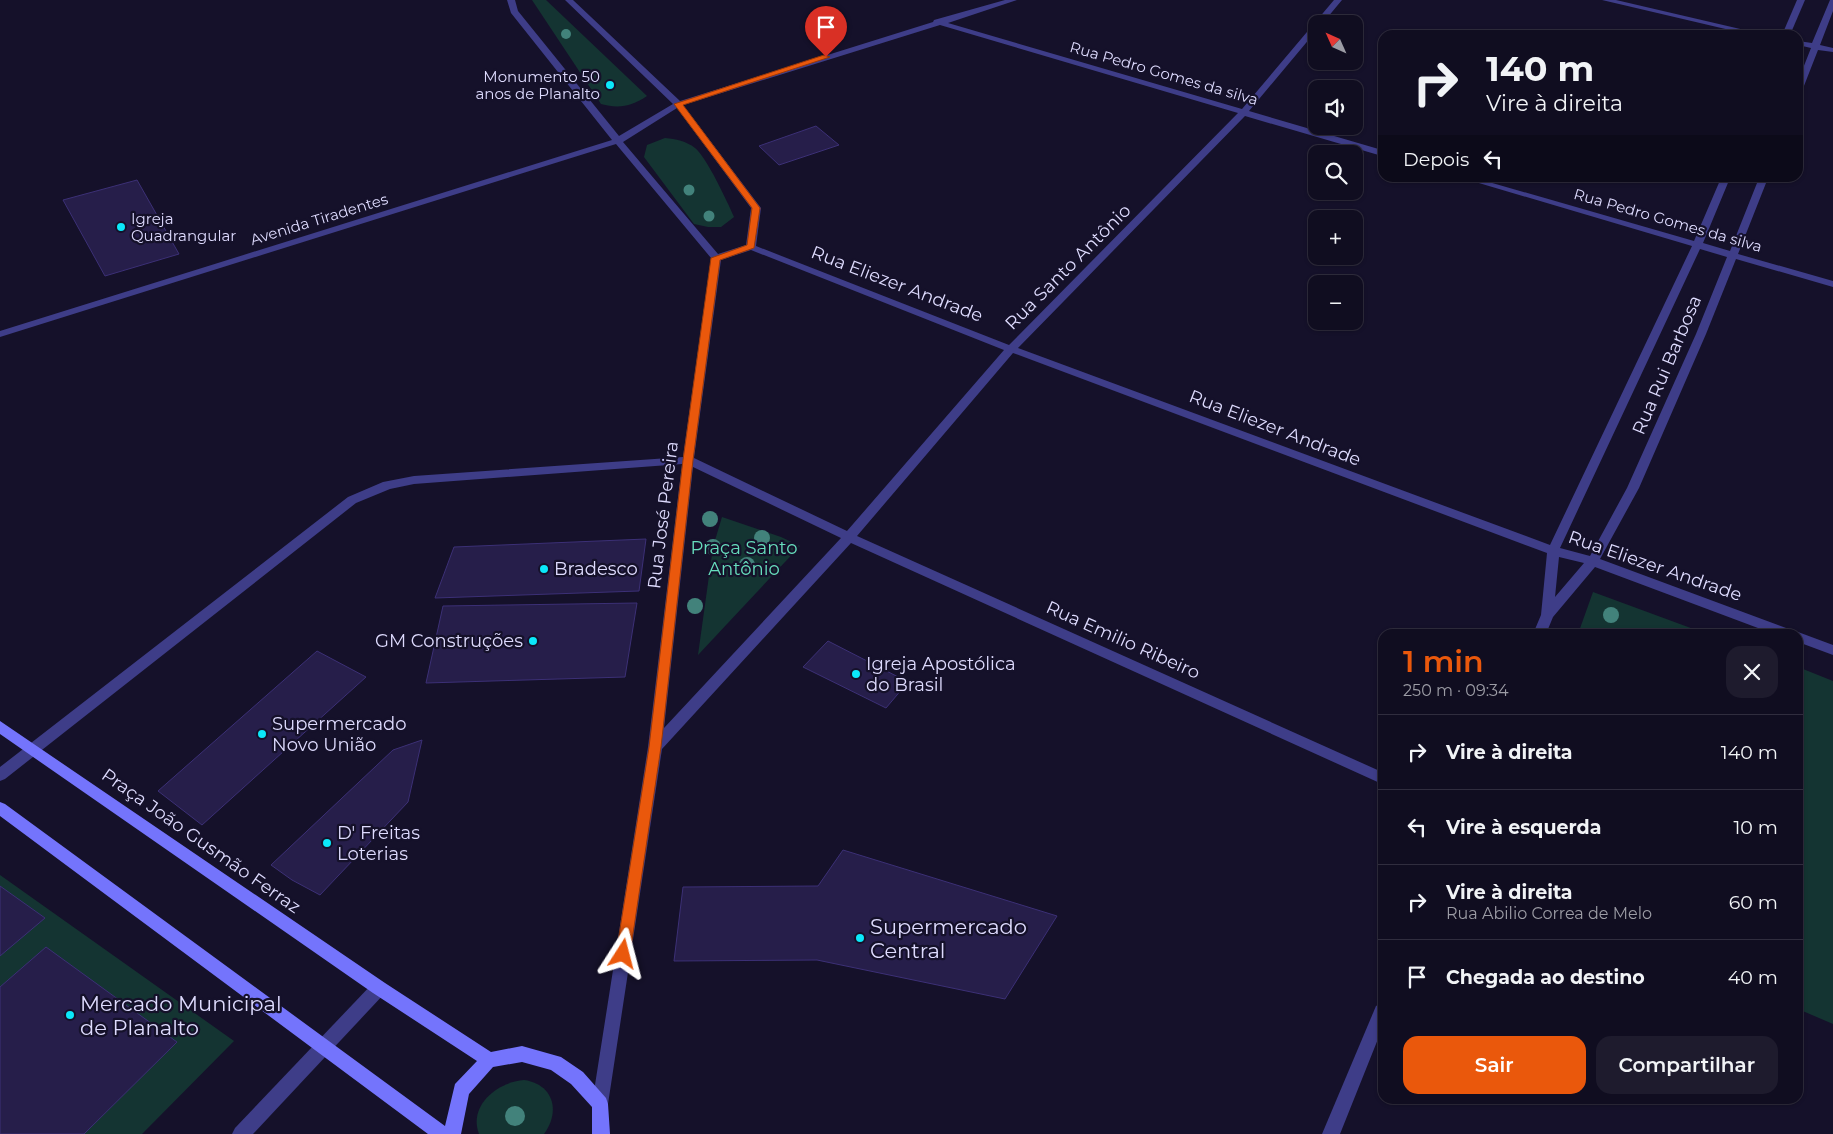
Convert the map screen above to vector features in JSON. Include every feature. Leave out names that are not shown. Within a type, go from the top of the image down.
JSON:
[{"type":"street","points":[[511,0],[514,11],[618,141],[716,258],[751,246],[756,208],[678,104],[569,0]]},
{"type":"street","name":"Avenida Tiradentes","points":[[0,334],[618,141],[678,104],[937,22],[1013,0]]},
{"type":"street","name":"Rua Santo Antônio","points":[[1325,15],[1338,0]]},
{"type":"street","points":[[1606,0],[1740,30]]},
{"type":"street","points":[[1788,30],[1801,0]]},
{"type":"street","points":[[1803,77],[1833,1]]},
{"type":"street","name":"Rua Pedro Gomes da silva","points":[[937,22],[1378,152]]},
{"type":"street","name":"Rua Santo Antônio","points":[[655,747],[849,537],[1011,349],[1244,112],[1308,36]]},
{"type":"street","points":[[1803,44],[1833,50]]},
{"type":"street","name":"Rua Pedro Gomes da silva","points":[[1481,182],[1833,284]]},
{"type":"street","name":"Rua Rui Barbosa","points":[[1547,615],[1553,551],[1697,245],[1724,182]]},
{"type":"street","name":"Rua Rui Barbosa","points":[[1547,615],[1593,561],[1633,488],[1701,334],[1762,182]]},
{"type":"street","name":"Rua Eliezer Andrade","points":[[751,246],[1011,349],[1553,551],[1593,561],[1776,629]]},
{"type":"street","name":"Rua José Pereira","points":[[600,1104],[655,747],[688,460],[716,258]]},
{"type":"street","points":[[0,775],[352,500],[388,485],[414,480],[688,460]]},
{"type":"street","name":"Rua Emilio Ribeiro","points":[[688,460],[849,537],[1378,776]]},
{"type":"street","points":[[1541,629],[1547,615]]},
{"type":"street","points":[[1803,639],[1833,650]]},
{"type":"street","name":"Praça João Gusmão Ferraz","points":[[0,727],[379,988],[490,1060]]},
{"type":"street","points":[[0,808],[442,1134]]},
{"type":"street","points":[[241,1134],[379,988]]},
{"type":"street","points":[[1331,1134],[1378,1021]]},
{"type":"street","points":[[452,1134],[461,1090],[490,1060],[522,1054],[555,1062],[577,1078],[600,1104],[601,1134]]},
{"type":"green space","points":[[532,0],[546,0],[647,96],[625,106],[601,104]]},
{"type":"green space","points":[[665,138],[688,144],[695,148],[705,160],[734,217],[721,227],[694,224],[644,157],[647,145]]},
{"type":"green space","name":"Praça Santo Antônio","points":[[722,517],[781,537],[800,546],[698,655],[713,547]]},
{"type":"green space","points":[[1593,592],[1693,629],[1580,629]]},
{"type":"green space","points":[[1803,669],[1833,681],[1833,1024],[1803,1011]]},
{"type":"green space","points":[[0,875],[234,1041],[142,1134],[0,1134]]},
{"type":"green space","points":[[524,1080],[542,1087],[548,1093],[551,1100],[552,1116],[544,1134],[479,1134],[478,1114],[488,1097],[504,1085]]},
{"type":"building","points":[[816,126],[839,145],[779,165],[759,146]]},
{"type":"building","name":"Igreja Quadrangular","points":[[137,180],[179,254],[105,276],[63,200]]},
{"type":"building","name":"Bradesco","points":[[646,539],[639,591],[435,598],[454,547]]},
{"type":"building","name":"GM Construções","points":[[637,603],[625,677],[426,683],[443,606]]},
{"type":"building","name":"Igreja Apostólica do Brasil","points":[[828,641],[908,682],[886,708],[803,667]]},
{"type":"building","name":"Supermercado Novo União","points":[[317,651],[366,677],[202,825],[158,791]]},
{"type":"building","points":[[422,740],[408,802],[320,895],[292,880],[271,865],[393,750]]},
{"type":"building","name":"Supermercado Central","points":[[843,850],[1057,916],[1005,999],[817,960],[674,961],[683,887],[818,886]]},
{"type":"building","points":[[0,886],[45,918],[0,956]]},
{"type":"building","name":"Mercado Municipal de Planalto","points":[[46,947],[177,1042],[84,1134],[0,1134],[0,987]]},
{"type":"place","name":"Monumento 50 anos de Planalto","points":[[610,85]]},
{"type":"place","name":"Igreja Quadrangular","points":[[121,227]]},
{"type":"place","name":"Bradesco","points":[[544,569]]},
{"type":"place","name":"GM Construções","points":[[533,641]]},
{"type":"place","name":"Igreja Apostólica do Brasil","points":[[856,674]]},
{"type":"place","name":"Supermercado Novo União","points":[[262,734]]},
{"type":"place","name":"D' Freitas Loterias","points":[[327,843]]},
{"type":"place","name":"Supermercado Central","points":[[860,938]]},
{"type":"place","name":"Mercado Municipal de Planalto","points":[[70,1015]]},
{"type":"route","points":[[623,954],[655,747],[688,460],[716,258],[751,246],[756,208],[678,104],[826,57]]}]
